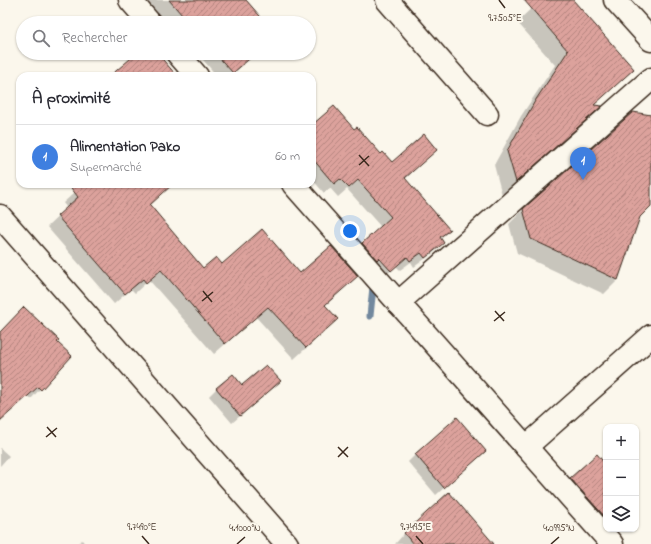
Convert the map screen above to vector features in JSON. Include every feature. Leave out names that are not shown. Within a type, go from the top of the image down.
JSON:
[{"type":"street","points":[[130,0],[144,16]]},
{"type":"street","points":[[387,0],[487,114]]},
{"type":"street","points":[[615,0],[651,40]]},
{"type":"street","points":[[183,60],[194,72]]},
{"type":"street","points":[[398,303],[651,79]]},
{"type":"street","points":[[297,188],[612,544]]},
{"type":"street","points":[[0,216],[287,544]]},
{"type":"street","points":[[526,447],[651,336]]},
{"type":"building","points":[[169,0],[246,0],[260,16],[183,16]]},
{"type":"building","points":[[524,0],[573,0],[634,69],[594,105],[602,106],[516,182],[507,151],[535,101],[568,51]]},
{"type":"building","points":[[129,60],[163,60],[174,72],[115,72]]},
{"type":"building","points":[[221,60],[248,60],[234,72],[232,72]]},
{"type":"building","points":[[334,106],[354,129],[357,127],[381,154],[383,152],[392,162],[424,134],[437,150],[405,178],[450,230],[440,237],[444,243],[425,258],[421,253],[410,261],[407,257],[391,271],[379,258],[377,260],[362,243],[391,217],[358,180],[349,188],[340,179],[334,184],[316,163],[316,122]]},
{"type":"building","points":[[633,112],[651,115],[651,206],[640,217],[618,280],[531,239],[523,209]]},
{"type":"building","points":[[71,188],[169,188],[150,205],[203,268],[216,257],[222,264],[262,229],[300,273],[331,246],[358,276],[325,305],[338,319],[306,348],[268,307],[225,344],[161,270],[146,283],[143,279],[125,294],[57,216],[78,197]]},
{"type":"building","points":[[24,307],[59,340],[57,342],[72,356],[41,390],[38,387],[0,421],[0,332]]},
{"type":"building","points":[[266,365],[281,381],[240,416],[216,388],[233,374],[242,385]]},
{"type":"building","points":[[457,417],[486,451],[444,488],[415,454]]},
{"type":"building","points":[[597,454],[603,461],[603,515],[570,478]]},
{"type":"building","points":[[449,492],[494,544],[413,544],[404,533]]},
{"type":"waterway","points":[[369,283],[373,287],[370,316]]},
{"type":"place","name":"Alimentation Pako","points":[[583,180]]}]
